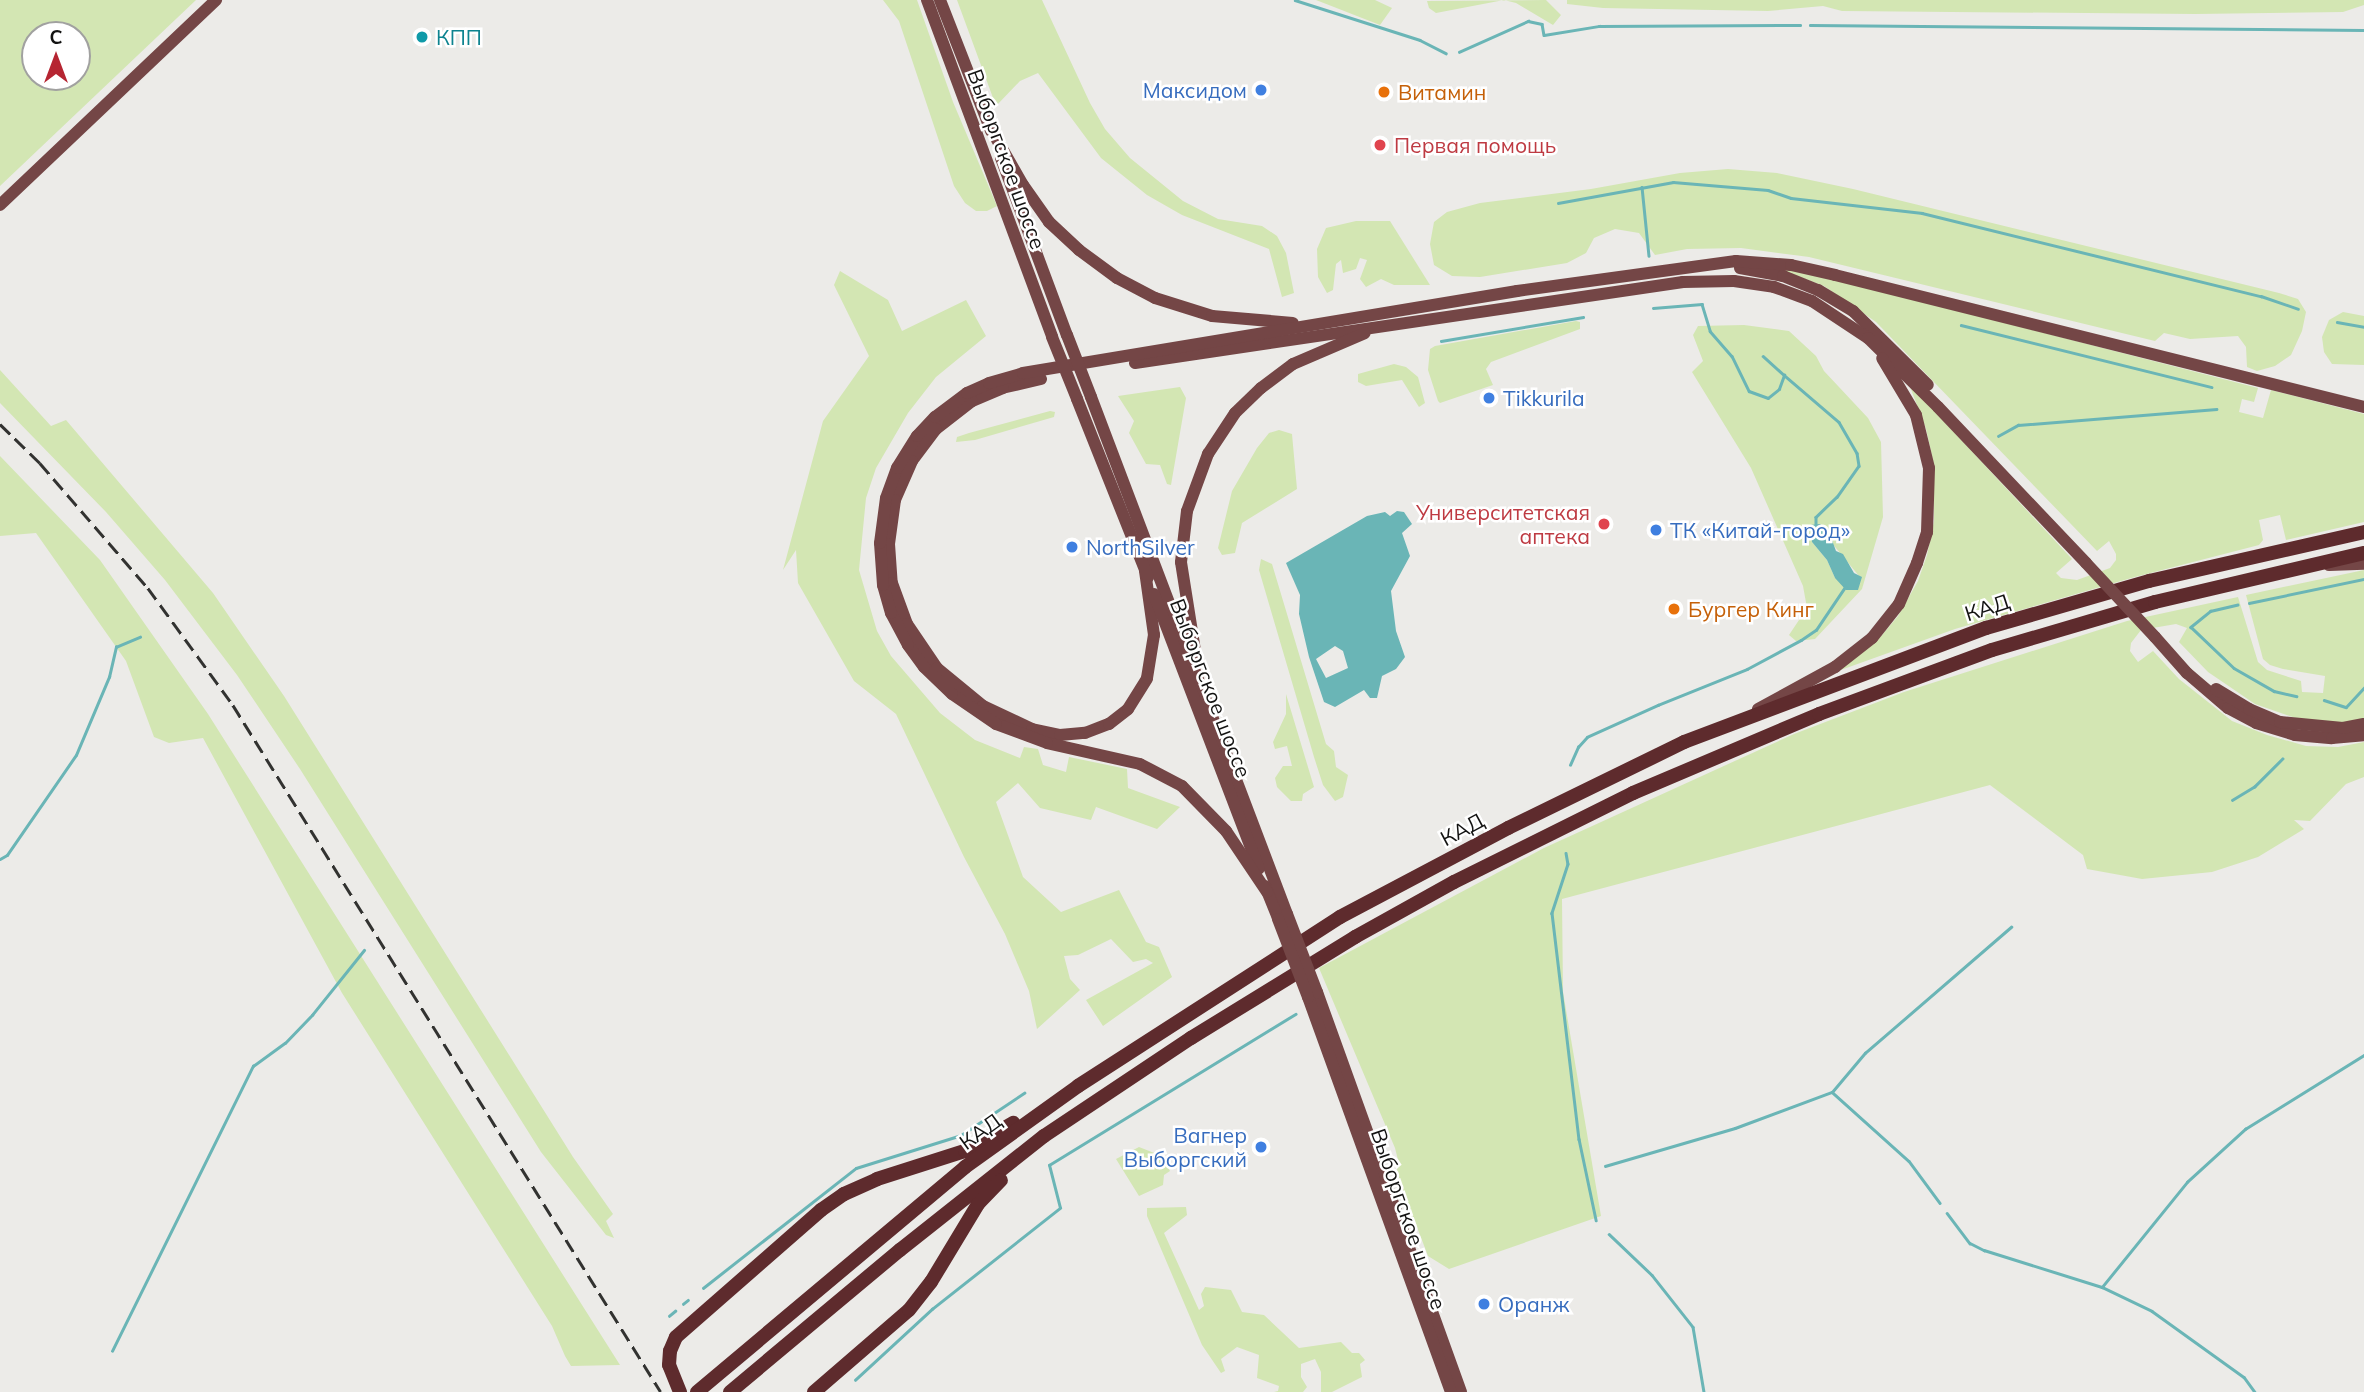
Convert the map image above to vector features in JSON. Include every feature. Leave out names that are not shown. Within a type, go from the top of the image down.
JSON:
[{"type":"highway","name":"КАД","points":[[697,1392],[965,1167],[1078,1086],[1340,918],[1622,770],[1737,720],[1986,628],[2148,581],[2364,532]]},
{"type":"highway","name":"КАД","points":[[730,1392],[900,1250],[1044,1136],[1191,1038],[1355,937],[1454,882],[1633,793],[1819,714],[1992,650],[2155,602],[2364,553]]},
{"type":"highway","points":[[680,1392],[668,1360],[676,1337],[821,1210],[844,1194],[877,1179],[965,1152],[1078,1086]]},
{"type":"highway","points":[[814,1392],[909,1311],[931,1282],[978,1204],[1084,1109]]},
{"type":"main road","points":[[0,205],[216,0]]},
{"type":"main road","name":"Выборгское шоссе","points":[[927,0],[1052,337],[1267,891],[1283,916]]},
{"type":"main road","name":"Выборгское шоссе","points":[[940,0],[1204,695],[1283,916],[1461,1392]]},
{"type":"main road","points":[[988,124],[1023,185],[1049,222],[1079,250],[1117,278],[1155,298],[1212,316],[1318,324]]},
{"type":"main road","points":[[1267,891],[1226,831],[1203,805],[1171,779],[1131,761],[1029,738],[978,714],[942,686],[918,660],[891,613],[881,571],[880,531],[891,481],[912,443],[935,417],[978,387],[1023,373],[1318,324],[1517,291],[1737,261],[1791,265],[2364,407]]},
{"type":"main road","points":[[1705,265],[1783,276],[1818,290],[1853,312],[1934,391],[2089,563],[2187,666],[2249,709],[2280,722],[2309,727],[2364,724]]},
{"type":"main road","points":[[1145,571],[1154,646],[1147,678],[1137,698],[1119,717],[1098,729],[1060,735],[1032,729],[992,711],[958,687],[925,654],[907,624],[895,596],[889,557],[891,520],[900,484],[920,448],[941,424],[972,401],[1003,387],[1112,367],[1389,324],[1683,282],[1734,281],[1774,287],[1812,301],[1868,338],[2089,563]]},
{"type":"main road","points":[[1204,695],[1186,606],[1181,562],[1187,511],[1208,454],[1235,413],[1261,387],[1293,364],[1389,324]]},
{"type":"main road","points":[[1737,720],[1835,667],[1872,638],[1899,604],[1917,563],[1927,532],[1929,468],[1916,415],[1907,396],[1868,338]]},
{"type":"main road","points":[[2301,566],[2364,564]]},
{"type":"main road","points":[[2158,637],[2197,682],[2228,708],[2256,723],[2295,735],[2332,738],[2364,735]]},
{"type":"main road","name":"Выборгское шоссе","points":[[1312,994],[1451,1392]]},
{"type":"green space","points":[[0,0],[196,0],[0,186]]},
{"type":"green space","points":[[883,0],[917,0],[953,102],[997,206],[987,211],[976,211],[965,203],[954,186],[899,21]]},
{"type":"green space","points":[[957,0],[1042,0],[1105,129],[1130,158],[1183,201],[1218,219],[1262,226],[1277,236],[1286,253],[1294,293],[1282,297],[1269,249],[1182,215],[1147,195],[1101,158],[1038,73],[1020,81],[996,106]]},
{"type":"green space","points":[[1316,0],[1375,0],[1392,8],[1380,25]]},
{"type":"green space","points":[[1502,0],[1436,13],[1429,8],[1427,1]]},
{"type":"green space","points":[[1505,0],[1546,0],[1561,15],[1553,25],[1516,3]]},
{"type":"green space","points":[[1567,0],[2364,0],[2364,5],[2343,12],[2195,14],[1842,11],[1823,6],[1768,11],[1603,8],[1567,4]]},
{"type":"green space","points":[[1728,169],[1777,173],[1853,189],[2279,293],[2298,299],[2306,312],[2302,331],[2291,355],[2275,366],[2257,371],[2247,367],[2246,347],[2238,336],[2190,339],[2164,333],[2155,341],[1809,257],[1741,248],[1687,249],[1655,255],[1639,233],[1615,229],[1594,238],[1586,253],[1567,263],[1480,277],[1452,276],[1434,265],[1430,244],[1434,222],[1447,212],[1480,203],[1591,189],[1680,173]]},
{"type":"green space","points":[[1356,221],[1390,221],[1430,285],[1394,285],[1381,279],[1366,287],[1360,279],[1367,260],[1360,258],[1356,269],[1343,273],[1341,260],[1336,264],[1333,290],[1327,293],[1318,277],[1317,249],[1326,228]]},
{"type":"green space","points":[[1773,267],[1816,274],[2258,388],[2254,402],[2242,399],[2239,412],[2263,418],[2271,390],[2364,414],[2364,522],[2286,540],[2280,515],[2259,520],[2263,540],[2259,545],[2135,577],[1955,629],[1838,671],[1882,635],[1898,616],[1918,581],[1927,555],[1934,521],[1934,465],[1926,429],[1909,384],[2072,559],[2056,573],[2061,578],[2077,580],[2110,568],[2116,560],[2116,554],[2109,541],[2097,551],[1876,322],[1824,286]]},
{"type":"green space","points":[[840,271],[888,300],[902,331],[966,300],[986,336],[936,377],[908,413],[876,468],[866,498],[859,570],[877,631],[891,656],[940,713],[975,740],[1020,758],[1024,747],[1038,749],[1043,765],[1066,772],[1069,757],[1127,769],[1128,788],[1180,807],[1157,829],[1096,807],[1091,820],[1040,808],[1018,783],[996,802],[1023,877],[1061,912],[1119,890],[1146,942],[1159,947],[1172,977],[1103,1026],[1086,1000],[1153,963],[1146,959],[1133,962],[1111,939],[1078,955],[1064,956],[1070,979],[1080,990],[1037,1029],[1029,991],[1005,934],[964,857],[896,714],[854,681],[798,583],[796,550],[783,570],[823,421],[869,356],[834,285]]},
{"type":"green space","points":[[2343,312],[2364,316],[2364,365],[2332,364],[2324,352],[2322,337],[2329,320]]},
{"type":"green space","points":[[1580,322],[1580,329],[1491,362],[1486,369],[1493,385],[1440,403],[1438,401],[1428,370],[1430,349],[1435,346]]},
{"type":"green space","points":[[1744,325],[1789,331],[1816,356],[1824,371],[1868,418],[1881,442],[1883,517],[1862,589],[1815,639],[1796,641],[1789,635],[1807,608],[1803,586],[1751,468],[1692,372],[1703,361],[1693,335],[1698,326]],"holes":[[[1812,542],[1831,542],[1859,576],[1835,578],[1827,560]]]},
{"type":"green space","points":[[1394,364],[1406,367],[1418,377],[1425,403],[1419,407],[1402,380],[1366,386],[1358,382],[1358,374]]},
{"type":"green space","points":[[0,370],[51,426],[66,420],[213,593],[284,696],[573,1157],[613,1214],[606,1221],[614,1238],[606,1235],[541,1152],[300,769],[237,675],[165,580],[106,512],[0,403]]},
{"type":"green space","points":[[1180,387],[1186,398],[1171,485],[1167,484],[1160,465],[1146,464],[1129,433],[1134,421],[1118,396]]},
{"type":"green space","points":[[1050,411],[1055,412],[1054,417],[975,440],[956,442],[957,437],[969,433]]},
{"type":"green space","points":[[1279,430],[1292,434],[1297,489],[1242,523],[1235,553],[1222,555],[1218,548],[1232,491],[1257,448],[1269,433]]},
{"type":"green space","points":[[0,456],[100,560],[208,714],[620,1365],[571,1366],[552,1326],[342,993],[203,738],[169,743],[154,737],[126,661],[36,533],[0,536]]},
{"type":"green space","points":[[1261,559],[1272,564],[1326,744],[1334,751],[1336,767],[1348,775],[1343,797],[1335,801],[1323,785],[1314,757],[1259,570]]},
{"type":"green space","points":[[2364,570],[2364,720],[2335,723],[2301,720],[2255,704],[2208,672],[2179,642],[2187,628],[2176,624],[2141,630],[2131,643],[2130,651],[2138,662],[2153,651],[2179,679],[2232,721],[2306,746],[2338,747],[2364,742],[2364,777],[2346,784],[2310,821],[2294,820],[2304,829],[2258,857],[2212,872],[2142,879],[2087,869],[2083,855],[1990,785],[1562,899],[1563,992],[1601,1216],[1449,1269],[1428,1256],[1396,1172],[1399,1164],[1395,1148],[1319,968],[1544,848],[1794,734],[1904,692],[2127,621],[2238,597],[2258,662],[2267,670],[2301,681],[2302,692],[2323,693],[2325,676],[2283,669],[2270,665],[2263,659],[2246,595]]},
{"type":"green space","points":[[1286,694],[1314,787],[1303,794],[1302,801],[1291,801],[1277,787],[1275,778],[1283,766],[1292,766],[1287,746],[1275,749],[1273,742],[1286,714]]},
{"type":"green space","points":[[1139,1147],[1162,1156],[1170,1171],[1164,1175],[1163,1185],[1139,1196],[1116,1159]]},
{"type":"green space","points":[[1186,1207],[1187,1215],[1164,1233],[1199,1310],[1204,1306],[1201,1294],[1205,1287],[1231,1290],[1242,1312],[1264,1315],[1299,1348],[1341,1342],[1352,1353],[1359,1353],[1365,1360],[1360,1364],[1362,1377],[1332,1392],[1321,1392],[1321,1372],[1315,1359],[1301,1364],[1301,1377],[1307,1387],[1303,1392],[1274,1392],[1278,1391],[1279,1386],[1257,1378],[1259,1355],[1237,1347],[1221,1359],[1225,1371],[1221,1373],[1202,1345],[1147,1216],[1147,1208]]},
{"type":"water","points":[[1397,511],[1404,512],[1412,524],[1402,533],[1410,556],[1391,591],[1396,631],[1405,657],[1396,669],[1382,676],[1377,698],[1370,698],[1364,690],[1335,707],[1324,702],[1309,657],[1299,614],[1300,595],[1286,563],[1367,516],[1385,512],[1390,516]],"holes":[[[1335,646],[1343,651],[1348,668],[1326,678],[1316,659]]]},
{"type":"water","points":[[1820,524],[1829,532],[1836,551],[1843,554],[1854,573],[1862,577],[1858,590],[1846,590],[1812,542],[1810,525]]},
{"type":"waterway","points":[[1295,0],[1420,40],[1446,53]]},
{"type":"waterway","points":[[1459,52],[1528,21],[1542,24],[1544,35],[1599,26],[1800,25]]},
{"type":"waterway","points":[[1810,25],[2364,30]]},
{"type":"waterway","points":[[1558,203],[1673,182],[1768,190],[1791,198],[1922,213],[2261,296],[2298,309]]},
{"type":"waterway","points":[[1642,187],[1649,256]]},
{"type":"waterway","points":[[1653,308],[1702,304],[1710,331],[1732,356],[1749,391],[1768,398],[1779,389],[1784,375],[1839,422],[1857,453],[1859,466],[1837,497],[1816,517],[1816,527]]},
{"type":"waterway","points":[[1441,341],[1583,317]]},
{"type":"waterway","points":[[2337,322],[2364,327]]},
{"type":"waterway","points":[[1961,325],[2211,387]]},
{"type":"waterway","points":[[1763,356],[1784,375]]},
{"type":"waterway","points":[[1998,436],[2018,425],[2216,409]]},
{"type":"waterway","points":[[2249,603],[2364,579]]},
{"type":"waterway","points":[[1570,765],[1578,747],[1587,737],[1747,669],[1801,640],[1816,630],[1845,587]]},
{"type":"waterway","points":[[2238,605],[2211,611],[2191,627],[2234,668],[2274,691],[2296,696]]},
{"type":"waterway","points":[[0,859],[7,855],[76,755],[109,677],[116,647],[140,637]]},
{"type":"waterway","points":[[2324,700],[2346,707],[2364,688]]},
{"type":"waterway","points":[[2232,800],[2254,787],[2282,759]]},
{"type":"waterway","points":[[1566,853],[1568,864],[1552,913],[1579,1139],[1596,1220]]},
{"type":"waterway","points":[[1605,1166],[1735,1128],[1832,1092],[1865,1053],[2011,927]]},
{"type":"waterway","points":[[112,1351],[253,1066],[285,1043],[312,1015],[364,950]]},
{"type":"waterway","points":[[855,1380],[932,1309],[1060,1208],[1049,1165],[1295,1014]]},
{"type":"waterway","points":[[2102,1287],[2187,1182],[2245,1129],[2364,1055]]},
{"type":"waterway","points":[[1832,1092],[1909,1161],[1940,1203]]},
{"type":"waterway","points":[[703,1288],[856,1168],[961,1135],[1024,1093]]},
{"type":"waterway","points":[[1947,1213],[1970,1243],[1984,1250],[2102,1287],[2152,1311],[2244,1377],[2255,1392]]},
{"type":"waterway","points":[[1609,1234],[1652,1275],[1693,1327],[1704,1392]]},
{"type":"waterway","points":[[683,1304],[688,1300]]},
{"type":"waterway","points":[[669,1316],[675,1311]]},
{"type":"railway","points":[[0,424],[40,463],[148,588],[233,705],[661,1392]]},
{"type":"place","name":"КПП","points":[[422,37]]},
{"type":"place","name":"Максидом","points":[[1261,90]]},
{"type":"place","name":"Витамин","points":[[1384,92]]},
{"type":"place","name":"Первая помощь","points":[[1380,145]]},
{"type":"place","name":"Tikkurila","points":[[1489,398]]},
{"type":"place","name":"Университетская аптека","points":[[1604,524]]},
{"type":"place","name":"ТК «Китай-город»","points":[[1656,530]]},
{"type":"place","name":"NorthSilver","points":[[1072,547]]},
{"type":"place","name":"Бургер Кинг","points":[[1674,609]]},
{"type":"place","name":"Вагнер Выборгский","points":[[1261,1147]]},
{"type":"place","name":"Оранж","points":[[1484,1304]]}]
